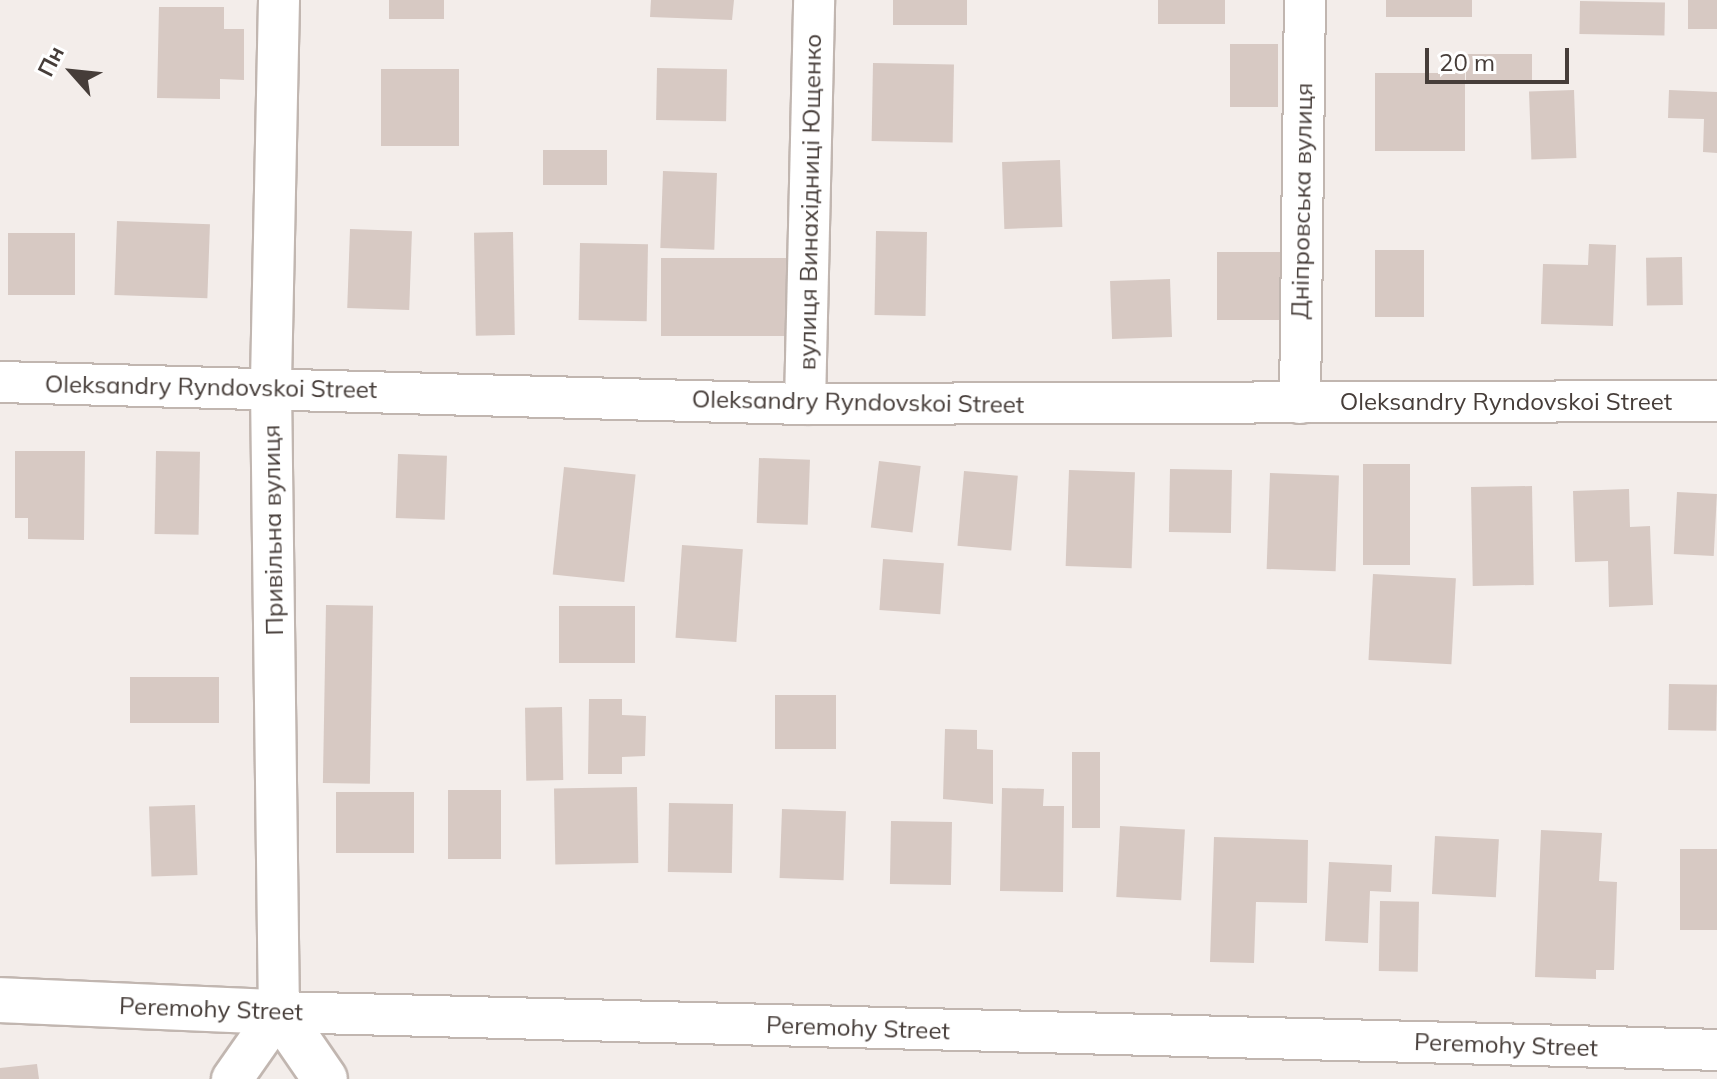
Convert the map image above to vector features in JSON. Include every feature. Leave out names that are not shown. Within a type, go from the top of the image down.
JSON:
[{"type":"street","name":"Привільна вулиця","points":[[279,0],[271,388],[279,1012]]},
{"type":"street","name":"вулиця Винахідниці Ющенко","points":[[805,404],[814,0]]},
{"type":"street","name":"Дніпровська вулиця","points":[[1300,403],[1305,0]]},
{"type":"street","name":"Oleksandry Ryndovskoi Street","points":[[0,382],[805,404],[1717,401]]},
{"type":"street","name":"Peremohy Street","points":[[0,1000],[279,1012],[1717,1050]]},
{"type":"street","points":[[232,1079],[279,1012],[325,1079]]},
{"type":"building","points":[[389,0],[444,0],[444,19],[389,19]]},
{"type":"building","points":[[651,0],[734,0],[732,20],[650,17]]},
{"type":"building","points":[[893,0],[967,0],[967,25],[893,25]]},
{"type":"building","points":[[1158,0],[1225,0],[1225,24],[1158,24]]},
{"type":"building","points":[[1386,0],[1472,0],[1472,17],[1386,17]]},
{"type":"building","points":[[1688,0],[1717,0],[1717,29],[1688,29]]},
{"type":"building","points":[[1580,1],[1665,2],[1664,35],[1579,34]]},
{"type":"building","points":[[159,7],[224,7],[224,29],[244,29],[244,80],[220,79],[220,99],[157,98]]},
{"type":"building","points":[[1230,44],[1278,44],[1278,107],[1230,107]]},
{"type":"building","points":[[1466,54],[1532,54],[1532,82],[1466,82]]},
{"type":"building","points":[[873,63],[954,64],[953,142],[872,141]]},
{"type":"building","points":[[657,68],[727,69],[726,121],[656,120]]},
{"type":"building","points":[[381,69],[459,69],[459,146],[381,146]]},
{"type":"building","points":[[1375,73],[1465,73],[1465,151],[1375,151]]},
{"type":"building","points":[[1574,90],[1576,158],[1531,160],[1529,92]]},
{"type":"building","points":[[1669,90],[1717,92],[1717,153],[1703,152],[1704,119],[1668,118]]},
{"type":"building","points":[[543,150],[607,150],[607,185],[543,185]]},
{"type":"building","points":[[1060,160],[1062,227],[1004,229],[1002,162]]},
{"type":"building","points":[[663,171],[717,173],[714,250],[660,248]]},
{"type":"building","points":[[117,221],[210,224],[207,298],[114,295]]},
{"type":"building","points":[[350,229],[412,231],[409,310],[347,308]]},
{"type":"building","points":[[876,231],[927,232],[926,316],[875,315]]},
{"type":"building","points":[[513,232],[515,335],[476,336],[474,233]]},
{"type":"building","points":[[8,233],[75,233],[75,295],[8,295]]},
{"type":"building","points":[[580,243],[648,244],[647,321],[579,320]]},
{"type":"building","points":[[1589,244],[1616,245],[1613,326],[1541,324],[1543,264],[1588,265]]},
{"type":"building","points":[[1375,250],[1424,250],[1424,317],[1375,317]]},
{"type":"building","points":[[1217,252],[1289,252],[1289,320],[1217,320]]},
{"type":"building","points":[[1682,257],[1683,305],[1647,306],[1646,258]]},
{"type":"building","points":[[661,258],[792,258],[792,336],[661,336]]},
{"type":"building","points":[[1170,279],[1172,337],[1112,339],[1110,281]]},
{"type":"building","points":[[15,451],[85,451],[84,540],[28,539],[28,518],[15,518]]},
{"type":"building","points":[[156,451],[200,452],[199,535],[155,534]]},
{"type":"building","points":[[398,454],[447,456],[445,520],[396,518]]},
{"type":"building","points":[[759,458],[810,460],[808,525],[757,523]]},
{"type":"building","points":[[879,461],[921,466],[913,533],[871,528]]},
{"type":"building","points":[[1363,464],[1410,464],[1410,565],[1363,565]]},
{"type":"building","points":[[564,467],[636,475],[624,582],[553,574]]},
{"type":"building","points":[[1170,469],[1232,470],[1231,533],[1169,532]]},
{"type":"building","points":[[1069,470],[1135,472],[1132,568],[1066,566]]},
{"type":"building","points":[[964,471],[1018,476],[1011,550],[957,546]]},
{"type":"building","points":[[1270,473],[1339,475],[1336,571],[1267,569]]},
{"type":"building","points":[[1532,486],[1534,585],[1473,586],[1471,487]]},
{"type":"building","points":[[1629,489],[1630,527],[1650,526],[1653,605],[1609,607],[1608,561],[1575,562],[1573,491]]},
{"type":"building","points":[[1677,492],[1717,494],[1714,556],[1674,554]]},
{"type":"building","points":[[682,545],[743,549],[736,642],[676,638]]},
{"type":"building","points":[[883,559],[944,563],[940,614],[879,610]]},
{"type":"building","points":[[1373,574],[1456,578],[1451,664],[1368,660]]},
{"type":"building","points":[[326,605],[373,606],[370,784],[323,783]]},
{"type":"building","points":[[559,606],[635,606],[635,663],[559,663]]},
{"type":"building","points":[[130,677],[219,677],[219,723],[130,723]]},
{"type":"building","points":[[1669,684],[1717,685],[1716,731],[1668,730]]},
{"type":"building","points":[[775,695],[836,695],[836,749],[775,749]]},
{"type":"building","points":[[589,699],[622,699],[622,715],[646,716],[645,756],[622,757],[622,774],[588,774]]},
{"type":"building","points":[[562,707],[563,780],[526,781],[525,708]]},
{"type":"building","points":[[945,729],[977,730],[977,749],[993,750],[993,804],[943,799]]},
{"type":"building","points":[[1072,752],[1100,752],[1100,828],[1072,828]]},
{"type":"building","points":[[637,787],[638,863],[555,864],[554,788]]},
{"type":"building","points":[[1002,788],[1044,789],[1043,806],[1064,806],[1063,892],[1000,891]]},
{"type":"building","points":[[448,790],[501,790],[501,859],[448,859]]},
{"type":"building","points":[[336,792],[414,792],[414,853],[336,853]]},
{"type":"building","points":[[669,803],[733,804],[732,873],[668,872]]},
{"type":"building","points":[[195,805],[197,875],[151,877],[149,807]]},
{"type":"building","points":[[782,809],[846,811],[844,880],[780,878]]},
{"type":"building","points":[[891,821],[952,822],[951,885],[890,884]]},
{"type":"building","points":[[1120,826],[1185,829],[1181,900],[1116,897]]},
{"type":"building","points":[[1541,830],[1602,833],[1599,881],[1617,882],[1614,970],[1596,970],[1596,979],[1535,977]]},
{"type":"building","points":[[1435,836],[1499,839],[1496,897],[1432,894]]},
{"type":"building","points":[[1214,837],[1308,840],[1307,903],[1256,902],[1254,963],[1210,962]]},
{"type":"building","points":[[1680,849],[1717,849],[1717,930],[1680,930]]},
{"type":"building","points":[[1329,862],[1392,865],[1391,892],[1370,891],[1368,943],[1325,941]]},
{"type":"building","points":[[1380,901],[1419,902],[1418,972],[1379,971]]},
{"type":"building","points":[[37,1064],[39,1079],[0,1079],[0,1068]]}]
